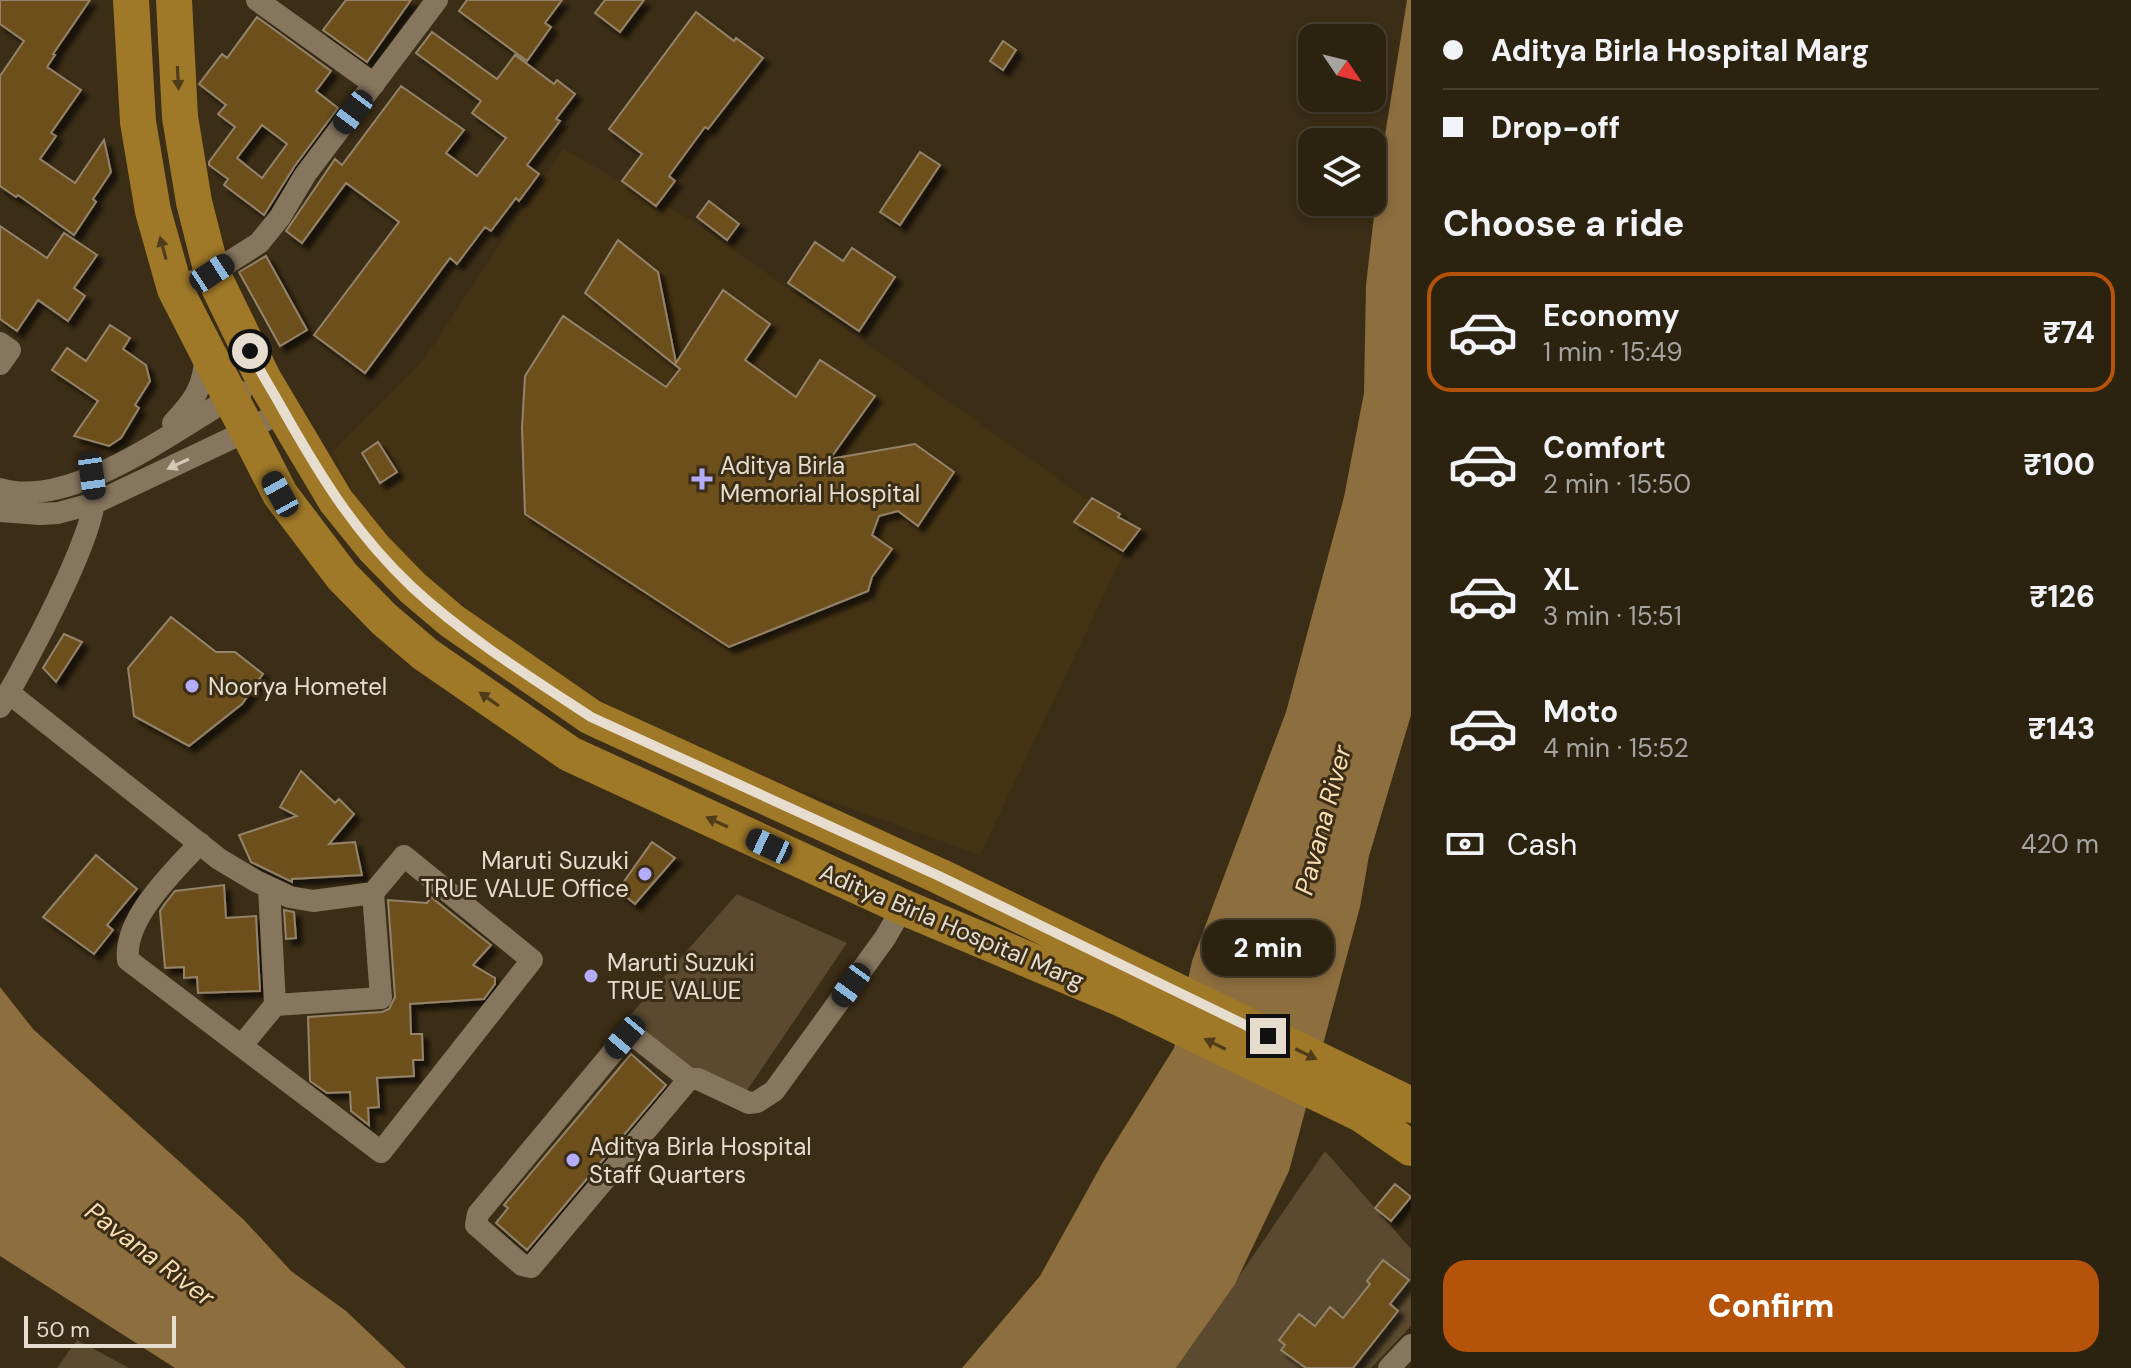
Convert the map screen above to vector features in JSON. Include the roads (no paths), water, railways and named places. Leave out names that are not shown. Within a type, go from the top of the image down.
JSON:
[{"type":"main road","name":"Aditya Birla Hospital Marg","points":[[131,0],[138,122],[153,211],[175,289],[229,399],[249,430],[257,454],[272,481],[302,527],[384,619],[425,654],[570,754],[903,907],[1112,979]]},
{"type":"main road","name":"Aditya Birla Hospital Marg","points":[[174,0],[180,117],[194,202],[212,273],[264,380],[295,434],[336,501],[374,548],[413,588],[452,621],[591,717],[811,816],[1112,979]]},
{"type":"main road","points":[[1112,979],[1368,1100],[1411,1105]]},
{"type":"main road","points":[[1368,1100],[1411,1148]]},
{"type":"street","points":[[257,0],[374,84]]},
{"type":"street","points":[[175,289],[212,273],[259,243],[280,217],[305,175],[437,0]]},
{"type":"street","points":[[0,343],[10,350],[0,364]]},
{"type":"street","points":[[156,442],[202,387],[205,352]]},
{"type":"street","points":[[0,489],[31,494],[65,487],[109,470],[264,380]]},
{"type":"street","points":[[0,511],[58,513],[95,503],[249,430],[283,410]]},
{"type":"street","points":[[92,476],[95,503],[86,539],[4,700],[200,843],[219,859],[269,888],[290,897],[313,901],[373,893],[404,856],[532,960],[381,1152],[128,960],[127,942],[158,889],[200,843]]},
{"type":"street","points":[[242,1045],[275,1005],[269,888]]},
{"type":"street","points":[[275,1005],[381,998],[373,893]]},
{"type":"street","points":[[689,1079],[536,1264],[528,1267],[522,1265],[476,1225],[478,1214],[628,1034],[689,1079],[698,1079],[749,1103],[766,1098],[875,951],[903,907]]},
{"type":"street","points":[[1389,1368],[1411,1345]]},
{"type":"water","name":"Pavana River","points":[[1407,0],[1411,0],[1411,715],[1369,856],[1360,907],[1289,1171],[1235,1284],[1176,1368],[962,1368],[1040,1276],[1103,1162],[1174,1048],[1192,961],[1286,712],[1344,497],[1364,393],[1366,285],[1374,216],[1386,216],[1386,129]]},
{"type":"water","name":"Pavana River","points":[[0,987],[33,1029],[244,1220],[291,1271],[346,1311],[406,1368],[175,1368],[0,1256]]},
{"type":"place","name":"Aditya Birla Memorial Hospital","points":[[702,479]]},
{"type":"place","name":"Noorya Hometel","points":[[192,686]]},
{"type":"place","name":"Maruti Suzuki TRUE VALUE Office","points":[[645,874]]},
{"type":"place","name":"Maruti Suzuki TRUE VALUE","points":[[591,976]]},
{"type":"place","name":"Aditya Birla Hospital Staff Quarters","points":[[573,1160]]}]
